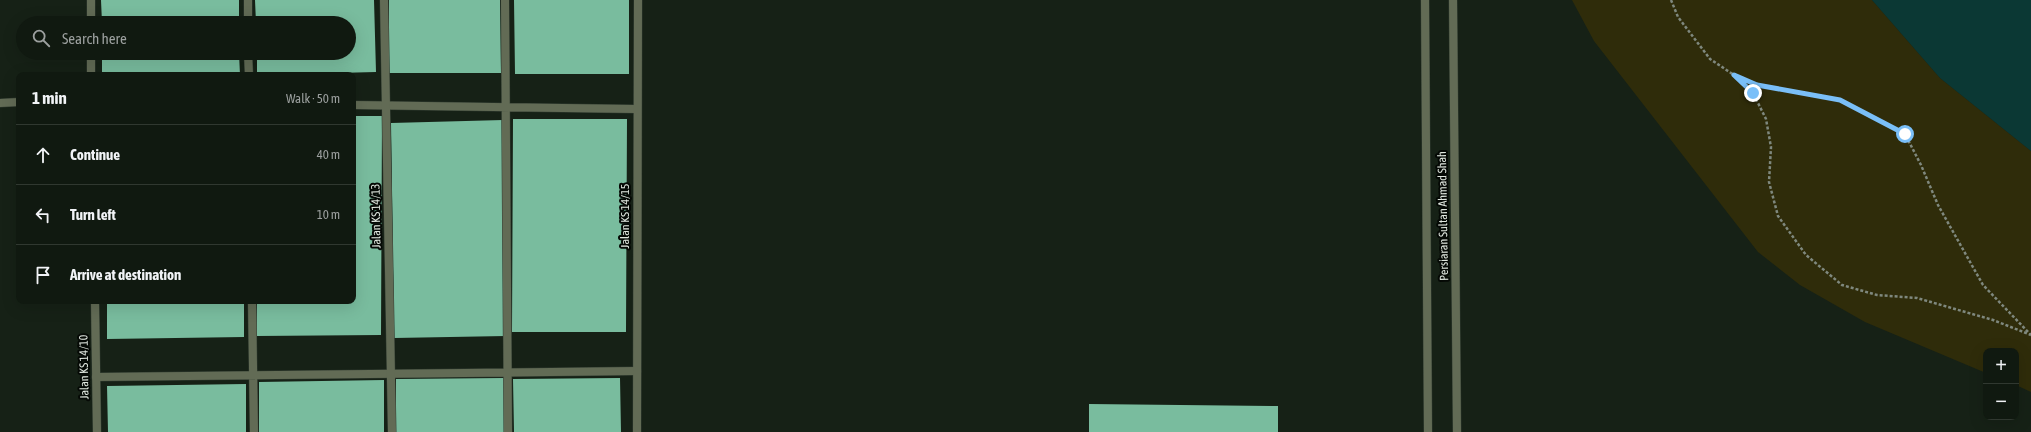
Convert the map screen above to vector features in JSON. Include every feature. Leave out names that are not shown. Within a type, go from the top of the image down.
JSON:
[{"type":"street","points":[[91,0],[91,16]]},
{"type":"street","points":[[248,0],[248,16]]},
{"type":"street","name":"Jalan KS 14/13","points":[[384,0],[392,432]]},
{"type":"street","points":[[505,0],[508,432]]},
{"type":"street","name":"Jalan KS 14/15","points":[[637,432],[636,109],[638,0]]},
{"type":"street","name":"Persiaran Sultan Ahmad Shah","points":[[1425,0],[1428,432]]},
{"type":"street","name":"Persiaran Sultan Ahmad Shah","points":[[1453,0],[1457,432]]},
{"type":"street","points":[[91,60],[91,72]]},
{"type":"street","points":[[248,60],[249,72]]},
{"type":"street","points":[[0,103],[16,102]]},
{"type":"street","points":[[356,105],[636,109]]},
{"type":"street","name":"Jalan KS 14/10","points":[[95,304],[97,432]]},
{"type":"street","points":[[252,304],[254,432]]},
{"type":"street","points":[[96,377],[637,371]]},
{"type":"path","points":[[1671,0],[1678,17],[1710,59],[1734,75],[1753,93],[1766,119],[1771,147],[1769,182],[1778,216],[1806,255],[1842,285],[1877,295],[1917,298],[1993,320],[2031,335]]},
{"type":"path","points":[[1734,75],[1757,85],[1840,100],[1905,134],[1921,164],[1938,205],[1983,285],[2031,335]]},
{"type":"shaded area","points":[[1572,0],[1872,0],[1940,78],[2031,151],[2031,392],[2019,386],[2019,348],[1983,348],[1983,372],[1865,322],[1800,285],[1758,252],[1594,41]]},
{"type":"water","points":[[1872,0],[2031,0],[2031,151],[1940,78]]},
{"type":"building","points":[[101,0],[239,0],[239,16],[102,16]]},
{"type":"building","points":[[255,0],[374,0],[376,72],[257,72],[257,60],[356,60],[356,16],[256,16]]},
{"type":"building","points":[[389,0],[500,0],[501,73],[389,73]]},
{"type":"building","points":[[514,0],[629,0],[629,74],[515,74]]},
{"type":"building","points":[[102,60],[239,60],[240,72],[102,72]]},
{"type":"building","points":[[356,116],[382,116],[381,335],[256,336],[257,304],[356,304]]},
{"type":"building","points":[[513,119],[627,119],[626,332],[512,332]]},
{"type":"building","points":[[503,120],[506,336],[394,338],[391,123]]},
{"type":"building","points":[[107,304],[244,304],[244,337],[107,339]]},
{"type":"building","points":[[504,378],[505,432],[396,432],[396,379]]},
{"type":"building","points":[[620,378],[621,432],[514,432],[513,379]]},
{"type":"building","points":[[384,380],[384,432],[259,432],[259,382]]},
{"type":"building","points":[[246,384],[246,432],[108,432],[107,386]]},
{"type":"building","points":[[1089,404],[1278,406],[1278,432],[1089,432]]},
{"type":"route","points":[[1753,93],[1734,75],[1757,85],[1840,100],[1905,134]]}]
